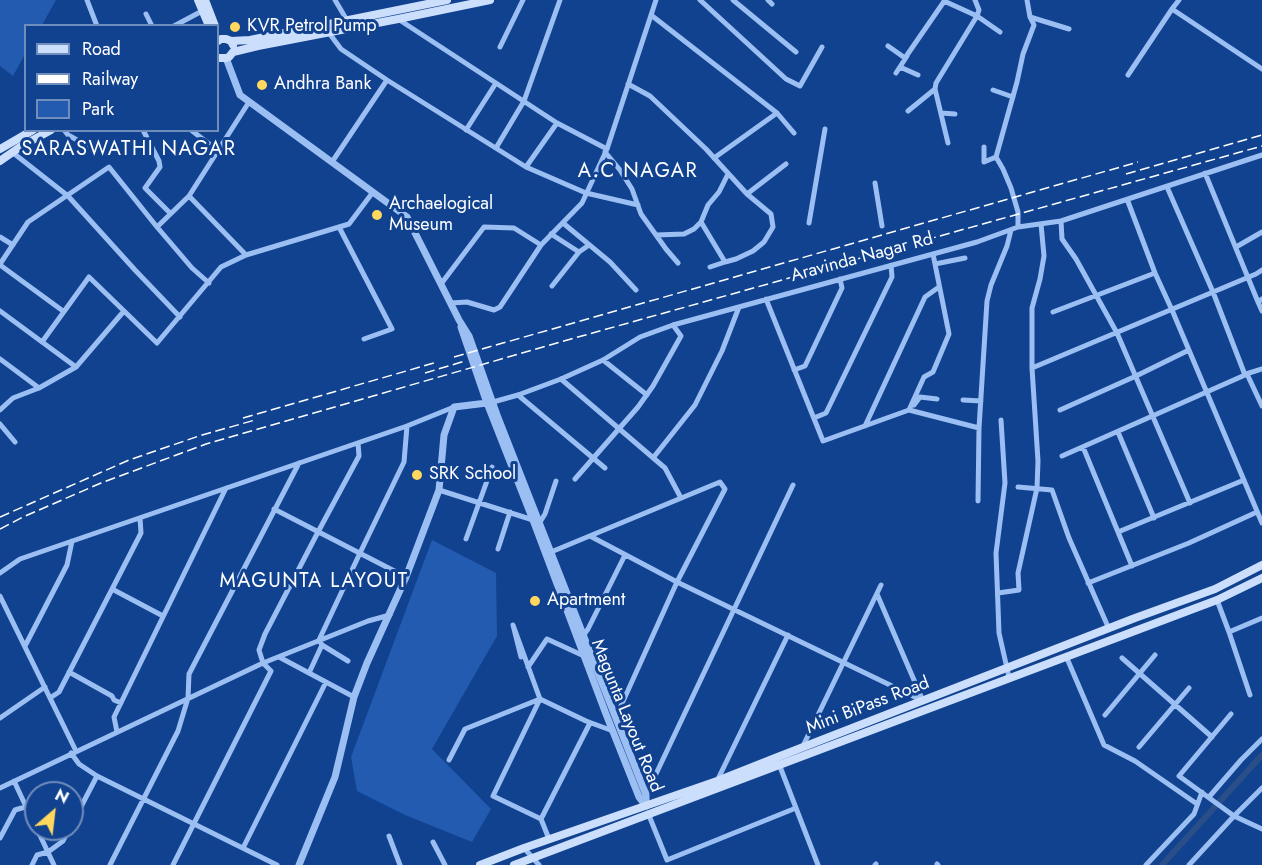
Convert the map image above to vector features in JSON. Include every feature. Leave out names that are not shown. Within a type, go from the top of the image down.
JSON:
[{"type":"main road","points":[[198,0],[205,6],[214,24]]},
{"type":"main road","points":[[219,37],[231,41],[250,40],[447,0]]},
{"type":"main road","points":[[220,57],[232,55],[233,52],[490,0]]},
{"type":"main road","points":[[205,6],[209,24]]},
{"type":"main road","points":[[231,41],[234,46],[233,52]]},
{"type":"main road","points":[[2,146],[29,132]]},
{"type":"main road","points":[[0,161],[47,132]]},
{"type":"main road","name":"Mini BiPass Road","points":[[480,865],[549,839],[647,810],[802,747],[925,705],[1006,668],[1215,589],[1262,565]]},
{"type":"main road","points":[[514,865],[647,810],[779,764],[925,705],[1009,677],[1217,600],[1262,578]]},
{"type":"street","points":[[87,0],[96,24]]},
{"type":"street","points":[[335,0],[348,20],[350,29]]},
{"type":"street","points":[[501,47],[523,0]]},
{"type":"street","points":[[496,148],[524,101],[560,0]]},
{"type":"street","points":[[450,303],[467,302],[490,310],[497,309],[541,245],[582,203],[606,150],[656,0]]},
{"type":"street","points":[[700,0],[786,79],[800,86],[822,47]]},
{"type":"street","points":[[733,0],[796,52]]},
{"type":"street","points":[[918,75],[898,70],[945,0],[977,16],[1000,32]]},
{"type":"street","points":[[948,143],[935,89],[936,83],[977,16],[979,10],[975,0]]},
{"type":"street","points":[[1018,227],[1018,212],[1011,188],[996,157],[1023,54],[1034,26],[1027,0]]},
{"type":"street","points":[[1128,75],[1179,0]]},
{"type":"street","points":[[177,24],[205,6]]},
{"type":"street","points":[[1172,9],[1262,69]]},
{"type":"street","points":[[146,14],[151,24]]},
{"type":"street","points":[[651,15],[777,113],[794,133]]},
{"type":"street","points":[[1030,17],[1070,29]]},
{"type":"street","points":[[398,19],[557,123],[606,150],[632,189],[641,214],[678,262]]},
{"type":"street","points":[[329,33],[341,49],[526,167],[586,193],[638,205]]},
{"type":"street","points":[[888,46],[905,58],[908,55]]},
{"type":"street","name":"Magunta Layout Road","points":[[220,57],[240,96],[407,217],[459,320],[463,336],[537,521],[584,656],[639,797],[647,810]]},
{"type":"street","points":[[332,162],[387,80]]},
{"type":"street","points":[[466,130],[496,82]]},
{"type":"street","points":[[628,84],[650,96],[714,158],[747,194],[771,214],[773,227],[764,242],[753,251],[736,259],[710,267]]},
{"type":"street","points":[[908,111],[935,89]]},
{"type":"street","points":[[993,90],[1013,97]]},
{"type":"street","points":[[156,227],[189,196],[249,102]]},
{"type":"street","points":[[714,158],[777,113]]},
{"type":"street","points":[[941,113],[955,114]]},
{"type":"street","points":[[526,167],[557,123]]},
{"type":"street","points":[[809,223],[825,129]]},
{"type":"street","points":[[66,132],[90,147]]},
{"type":"street","points":[[144,132],[160,167],[145,188],[170,213]]},
{"type":"street","points":[[194,132],[217,150]]},
{"type":"street","points":[[984,147],[984,162],[996,157]]},
{"type":"street","points":[[12,152],[68,196],[180,317]]},
{"type":"street","name":"Aravinda Nagar Rd","points":[[490,402],[518,395],[561,379],[603,360],[640,337],[673,325],[977,242],[1018,227],[1061,221],[1262,155]]},
{"type":"street","points":[[747,194],[786,164]]},
{"type":"street","points":[[63,311],[0,265],[28,222],[109,167],[156,227],[192,268],[209,283]]},
{"type":"street","points":[[1205,173],[1247,277],[1260,301],[1262,311]]},
{"type":"street","points":[[656,235],[684,234],[694,229],[701,222],[708,205],[719,192],[729,174]]},
{"type":"street","points":[[875,183],[882,226]]},
{"type":"street","points":[[1167,187],[1246,374],[1262,406]]},
{"type":"street","points":[[42,342],[89,277],[157,343],[221,267],[246,255],[349,224],[373,192]]},
{"type":"street","points":[[189,196],[246,255]]},
{"type":"street","points":[[1127,199],[1155,273],[1190,350],[1262,523]]},
{"type":"street","points":[[1061,221],[1062,239],[1117,333],[1190,503]]},
{"type":"street","points":[[701,222],[725,262]]},
{"type":"street","points":[[563,223],[610,262],[636,290]]},
{"type":"street","points":[[998,593],[1019,590],[1018,573],[1037,488],[1032,308],[1044,256],[1041,224]]},
{"type":"street","points":[[441,284],[484,226],[514,228],[541,245]]},
{"type":"street","points":[[339,227],[393,329],[364,339]]},
{"type":"street","points":[[978,501],[987,302],[1011,230]]},
{"type":"street","points":[[1236,247],[1262,232]]},
{"type":"street","points":[[551,234],[579,252]]},
{"type":"street","points":[[0,237],[13,244]]},
{"type":"street","points":[[552,286],[579,252],[590,245]]},
{"type":"street","points":[[909,410],[924,377],[933,372],[950,334],[933,254]]},
{"type":"street","points":[[935,264],[965,258]]},
{"type":"street","points":[[814,418],[826,413],[892,277],[891,266]]},
{"type":"street","points":[[1032,368],[1262,270]]},
{"type":"street","points":[[1053,312],[1155,273]]},
{"type":"street","points":[[794,370],[805,366],[843,288],[840,279]]},
{"type":"street","points":[[865,426],[925,297],[939,287]]},
{"type":"street","points":[[766,299],[823,441],[909,410],[920,397],[937,399]]},
{"type":"street","points":[[653,458],[695,405],[722,351],[739,307]]},
{"type":"street","points":[[0,311],[76,367]]},
{"type":"street","points":[[0,410],[13,399],[39,388],[76,367],[124,311]]},
{"type":"street","points":[[575,479],[647,395],[681,336],[673,325]]},
{"type":"street","points":[[1060,410],[1190,350]]},
{"type":"street","points":[[0,359],[39,388]]},
{"type":"street","points":[[603,360],[647,395]]},
{"type":"street","points":[[1062,456],[1262,369]]},
{"type":"street","points":[[561,379],[665,468],[681,498]]},
{"type":"street","points":[[518,395],[605,468]]},
{"type":"street","points":[[963,400],[981,401]]},
{"type":"street","points":[[0,573],[20,559],[407,426],[454,407],[490,402]]},
{"type":"street","points":[[299,865],[334,777],[354,697],[406,577],[439,490],[444,435],[454,407]]},
{"type":"street","points":[[909,410],[980,428]]},
{"type":"street","points":[[1001,420],[1005,483],[996,553],[999,633],[1009,677]]},
{"type":"street","points":[[0,424],[15,442]]},
{"type":"street","points":[[309,673],[360,553],[404,462],[407,426]]},
{"type":"street","points":[[1118,432],[1154,518]]},
{"type":"street","points":[[173,865],[271,671],[263,663],[259,650],[265,634],[359,456],[358,442]]},
{"type":"street","points":[[1083,447],[1132,566]]},
{"type":"street","points":[[110,865],[178,731],[188,698],[189,674],[299,463]]},
{"type":"street","points":[[466,539],[492,467]]},
{"type":"street","points":[[1118,532],[1244,480]]},
{"type":"street","points":[[439,490],[537,521],[545,514],[555,481]]},
{"type":"street","points":[[551,552],[720,482],[725,489],[677,582],[615,717]]},
{"type":"street","points":[[646,795],[793,485]]},
{"type":"street","points":[[1018,487],[1052,490],[1069,538],[1109,629]]},
{"type":"street","points":[[117,732],[114,717],[226,488]]},
{"type":"street","points":[[274,509],[406,577]]},
{"type":"street","points":[[498,549],[510,512]]},
{"type":"street","points":[[1088,582],[1189,543],[1257,512]]},
{"type":"street","points":[[50,698],[59,692],[141,533],[140,518]]},
{"type":"street","name":"Magunta Layout Road","points":[[537,521],[646,795],[647,810]]},
{"type":"street","points":[[590,536],[677,582],[843,662],[925,705]]},
{"type":"street","points":[[25,646],[67,565],[72,541]]},
{"type":"street","points":[[583,636],[625,555]]},
{"type":"street","points":[[802,747],[881,585]]},
{"type":"street","points":[[112,589],[163,616]]},
{"type":"street","points":[[877,594],[925,705]]},
{"type":"street","points":[[0,596],[45,687],[79,764],[96,776],[277,865]]},
{"type":"street","points":[[1217,600],[1250,695]]},
{"type":"street","points":[[0,787],[263,663],[321,642],[368,621],[390,615]]},
{"type":"street","points":[[1229,632],[1262,618]]},
{"type":"street","points":[[521,657],[513,625],[540,699],[590,723],[613,731]]},
{"type":"street","points":[[717,781],[788,635]]},
{"type":"street","points":[[528,668],[547,639],[584,656]]},
{"type":"street","points":[[321,642],[348,661]]},
{"type":"street","points":[[1105,715],[1155,655]]},
{"type":"street","points":[[1066,656],[1104,745],[1135,761],[1197,804]]},
{"type":"street","points":[[279,657],[354,697]]},
{"type":"street","points":[[1122,658],[1212,737]]},
{"type":"street","points":[[69,672],[121,703]]},
{"type":"street","points":[[243,848],[326,682]]},
{"type":"street","points":[[0,718],[45,687]]},
{"type":"street","points":[[1139,747],[1189,688]]},
{"type":"street","points":[[449,760],[465,729],[540,699]]},
{"type":"street","points":[[540,699],[493,796],[541,819],[549,839]]},
{"type":"street","points":[[1232,714],[1179,776],[1234,816],[1262,829]]},
{"type":"street","points":[[541,819],[590,723]]},
{"type":"street","points":[[1209,797],[1262,739]]},
{"type":"street","points":[[779,764],[818,865]]},
{"type":"street","points":[[84,800],[96,776]]},
{"type":"street","points":[[14,781],[24,803]]},
{"type":"street","points":[[1189,865],[1262,789]]},
{"type":"street","points":[[1146,865],[1194,814],[1202,792]]},
{"type":"street","points":[[0,838],[15,810],[24,808]]},
{"type":"street","points":[[647,810],[667,860],[796,808]]},
{"type":"street","points":[[388,836],[399,865]]},
{"type":"street","points":[[42,841],[54,865]]},
{"type":"street","points":[[32,865],[37,855],[48,852],[63,841]]},
{"type":"street","points":[[433,842],[445,865]]},
{"type":"street","points":[[524,848],[539,865]]},
{"type":"green space","points":[[0,0],[56,0],[43,24],[24,24],[24,56],[13,76],[0,66]]},
{"type":"green space","points":[[432,540],[496,573],[497,636],[432,749],[491,809],[472,842],[405,815],[357,791],[351,757]]},
{"type":"waterway","points":[[1162,865],[1262,755]]},
{"type":"railway","points":[[1126,174],[1262,135]]},
{"type":"railway","points":[[0,529],[101,483],[206,444],[571,339],[1262,146]]},
{"type":"railway","points":[[454,357],[1138,162]]},
{"type":"railway","points":[[425,373],[465,361]]},
{"type":"railway","points":[[243,418],[434,363]]},
{"type":"railway","points":[[0,517],[129,460],[255,420]]},
{"type":"place","name":"KVR Petrol Pump","points":[[235,27]]},
{"type":"place","name":"Andhra Bank","points":[[262,85]]},
{"type":"place","name":"Archaelogical Museum","points":[[377,215]]},
{"type":"place","name":"SRK School","points":[[417,475]]},
{"type":"place","name":"Apartment","points":[[535,601]]},
{"type":"district","name":"SARASWATHI NAGAR","points":[[129,150]]},
{"type":"district","name":"A.C NAGAR","points":[[638,172]]},
{"type":"district","name":"MAGUNTA LAYOUT","points":[[314,582]]}]
